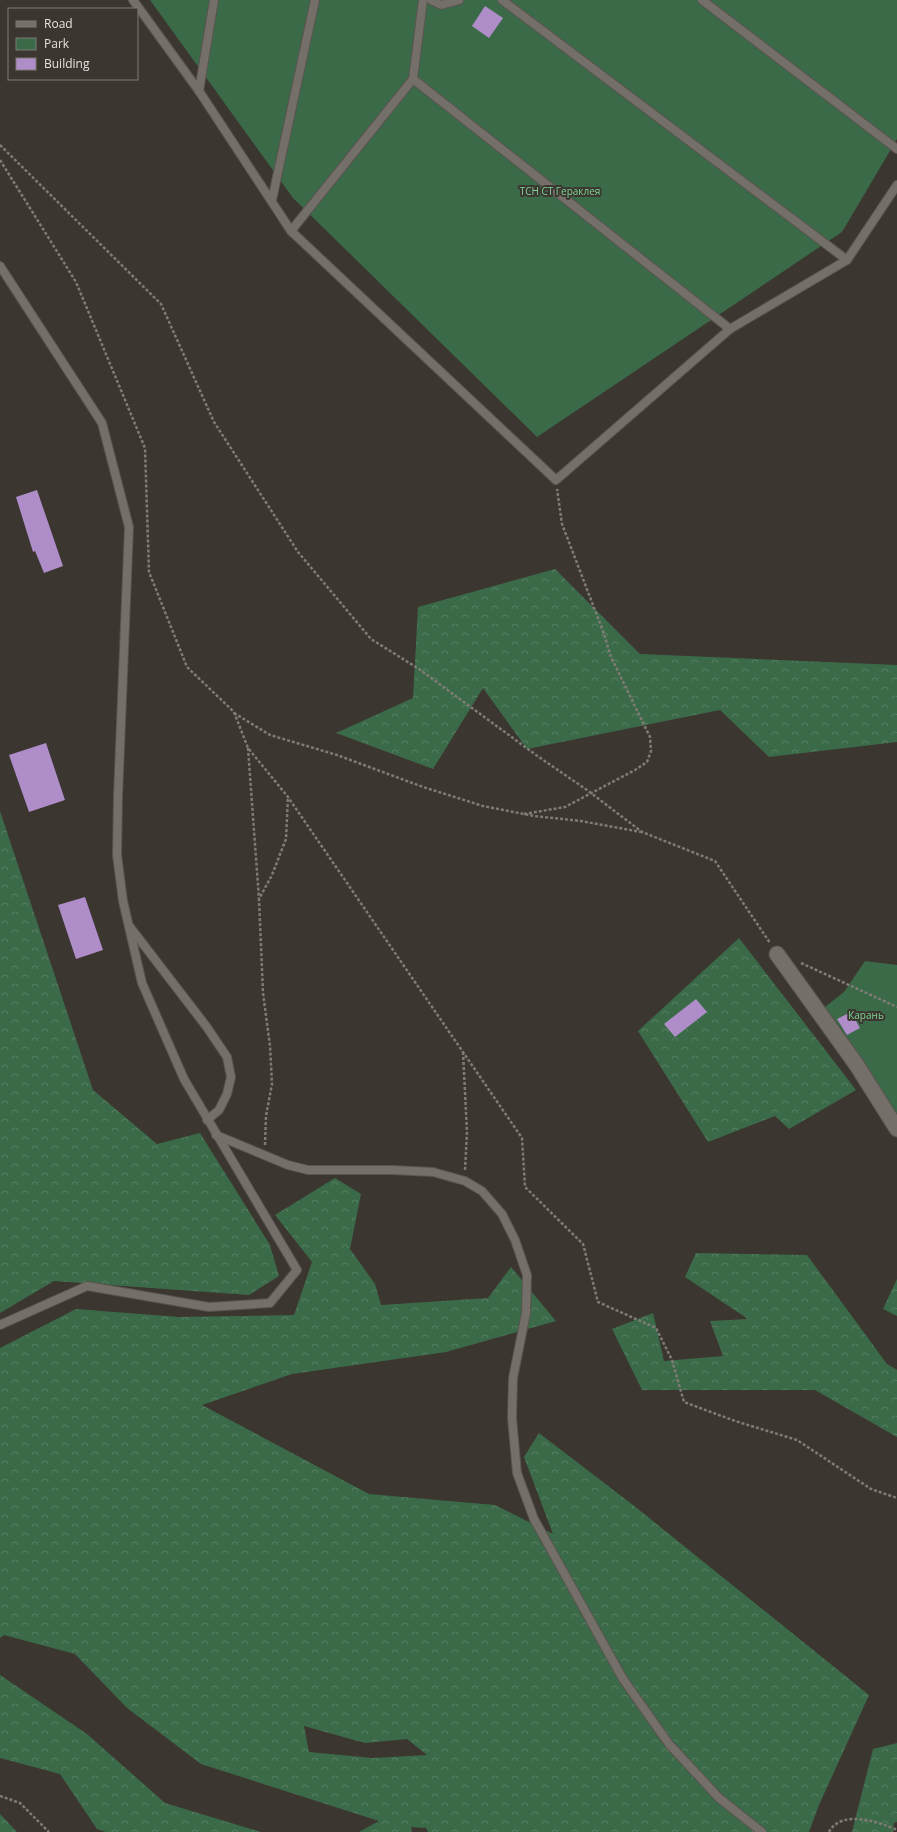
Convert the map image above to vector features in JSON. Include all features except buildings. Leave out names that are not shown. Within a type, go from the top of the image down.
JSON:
[{"type":"street","points":[[777,954],[856,1064],[897,1129]]},
{"type":"lane","points":[[133,0],[199,91],[291,231],[556,480],[730,329],[847,260],[897,185]]},
{"type":"lane","points":[[199,91],[214,0]]},
{"type":"lane","points":[[272,200],[315,0]]},
{"type":"lane","points":[[291,231],[413,80],[423,0]]},
{"type":"lane","points":[[431,0],[441,5],[459,0]]},
{"type":"lane","points":[[502,0],[847,260]]},
{"type":"lane","points":[[702,0],[897,149]]},
{"type":"lane","points":[[413,80],[730,329]]},
{"type":"lane","points":[[0,266],[102,423],[129,526],[117,847],[123,901],[142,983],[184,1079],[297,1270],[270,1303],[209,1307],[87,1286],[0,1326]]},
{"type":"lane","points":[[128,925],[206,1026],[227,1057],[231,1077],[227,1094],[219,1110],[207,1120]]},
{"type":"lane","points":[[216,1135],[288,1165],[308,1170],[392,1170],[433,1172],[465,1181],[482,1191],[502,1214],[516,1240],[527,1275],[526,1313],[514,1378],[512,1418],[518,1473],[534,1519],[623,1679],[669,1744],[719,1798],[762,1832]]},
{"type":"path","points":[[0,145],[161,304],[218,428],[298,552],[371,638],[419,669],[642,832]]},
{"type":"path","points":[[0,160],[76,282],[145,448],[149,572],[187,667],[234,712],[270,735],[336,755],[431,790],[483,806],[524,814],[581,821],[642,832],[715,861],[777,954],[790,958],[897,1007]]},
{"type":"path","points":[[524,814],[566,807],[636,770],[647,762],[651,751],[650,737],[611,657],[603,631],[562,524],[556,480]]},
{"type":"path","points":[[234,712],[248,748],[259,899],[263,993],[270,1046],[272,1084],[266,1116],[265,1155]]},
{"type":"path","points":[[248,748],[288,797],[522,1138],[525,1187],[583,1244],[598,1302],[656,1328],[672,1360],[684,1402],[735,1421],[797,1440],[871,1489],[897,1498]]},
{"type":"path","points":[[259,899],[272,875],[286,839],[288,797]]},
{"type":"path","points":[[463,1051],[467,1132],[465,1181]]},
{"type":"path","points":[[0,1796],[20,1803],[49,1832]]},
{"type":"path","points":[[829,1832],[845,1820],[864,1819],[879,1822],[897,1830]]},
{"type":"green space","name":"ТСН СТ Гераклея","points":[[150,0],[897,0],[897,139],[842,232],[537,437],[293,198]]},
{"type":"green space","points":[[555,569],[640,654],[897,665],[897,742],[769,757],[720,710],[527,749],[483,688],[433,769],[336,733],[413,698],[418,607]]},
{"type":"green space","points":[[0,811],[93,1090],[157,1144],[200,1133],[270,1245],[279,1276],[249,1295],[54,1281],[0,1313]]},
{"type":"green space","points":[[739,938],[856,1090],[789,1129],[775,1116],[708,1142],[638,1031]]},
{"type":"green space","name":"Карань","points":[[865,961],[897,965],[897,1116],[875,1095],[825,1007],[844,992]]},
{"type":"green space","points":[[335,1178],[361,1194],[350,1249],[375,1284],[381,1305],[488,1298],[511,1267],[556,1321],[446,1352],[292,1374],[202,1405],[369,1494],[495,1505],[553,1534],[524,1457],[539,1433],[633,1505],[869,1695],[819,1805],[809,1832],[428,1832],[426,1828],[411,1827],[412,1832],[359,1832],[379,1821],[201,1764],[127,1708],[75,1654],[4,1635],[0,1638],[0,1348],[76,1309],[179,1317],[294,1315],[312,1262],[275,1215]],"holes":[[[304,1726],[365,1743],[407,1739],[427,1755],[373,1758],[309,1752]]]},
{"type":"green space","points":[[696,1253],[807,1255],[887,1364],[897,1370],[897,1437],[815,1390],[642,1390],[612,1329],[653,1313],[664,1361],[723,1356],[710,1321],[748,1319],[685,1277]]},
{"type":"green space","points":[[897,1279],[897,1316],[883,1309]]},
{"type":"green space","points":[[0,1675],[87,1734],[165,1803],[261,1832],[106,1832],[97,1829],[60,1774],[0,1758]]},
{"type":"green space","points":[[897,1743],[897,1822],[894,1823],[893,1832],[852,1832],[873,1749]]},
{"type":"green space","points":[[0,1814],[17,1832],[0,1832]]}]
